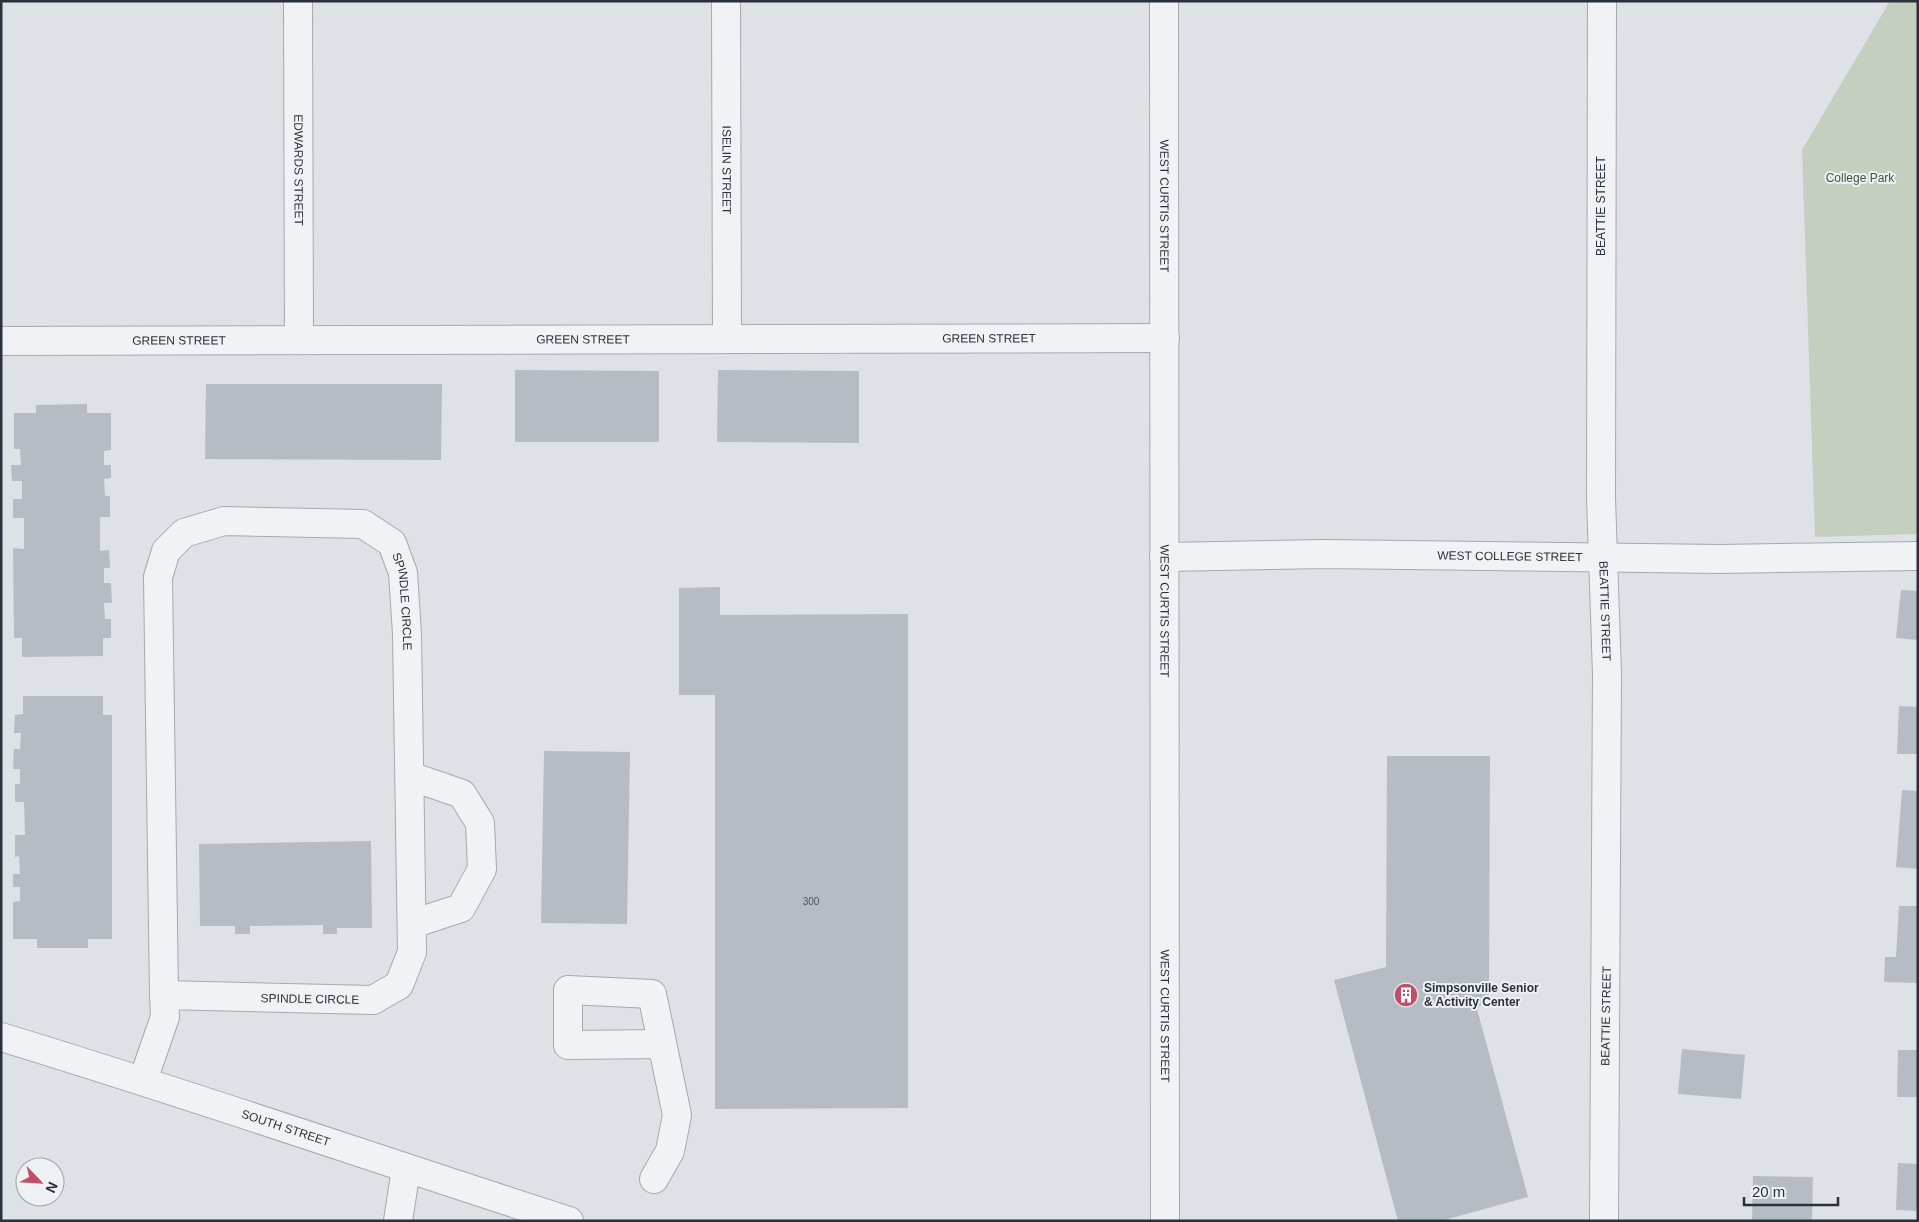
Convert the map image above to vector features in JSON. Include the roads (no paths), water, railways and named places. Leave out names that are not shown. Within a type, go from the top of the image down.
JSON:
[{"type":"street","name":"EDWARDS STREET","points":[[298,1],[299,339]]},
{"type":"street","name":"ISELIN STREET","points":[[726,1],[727,338]]},
{"type":"street","name":"WEST CURTIS STREET","points":[[1164,1],[1165,1221]]},
{"type":"street","name":"BEATTIE STREET","points":[[1602,1],[1601,498],[1606,616],[1607,901],[1604,1221]]},
{"type":"street","name":"GREEN STREET","points":[[1,340],[1165,338]]},
{"type":"street","name":"SPINDLE CIRCLE","points":[[143,1080],[165,1018],[164,995],[158,577],[166,551],[184,533],[224,521],[363,524],[392,543],[403,573],[407,634],[412,952],[399,985],[373,1000],[164,995]]},
{"type":"street","name":"WEST COLLEGE STREET","points":[[1164,557],[1326,554],[1720,559],[1918,556]]},
{"type":"street","points":[[410,776],[462,794],[480,823],[482,869],[461,908],[412,924]]},
{"type":"street","name":"SOUTH STREET","points":[[1,1037],[143,1080],[406,1169],[569,1221]]},
{"type":"street","points":[[654,1179],[670,1151],[677,1115],[662,1044]]},
{"type":"street","points":[[398,1221],[406,1169]]},
{"type":"place","name":"Simpsonville Senior & Activity Center","points":[[1406,995]]},
{"type":"park label","name":"College Park","points":[[1860,178]]}]
